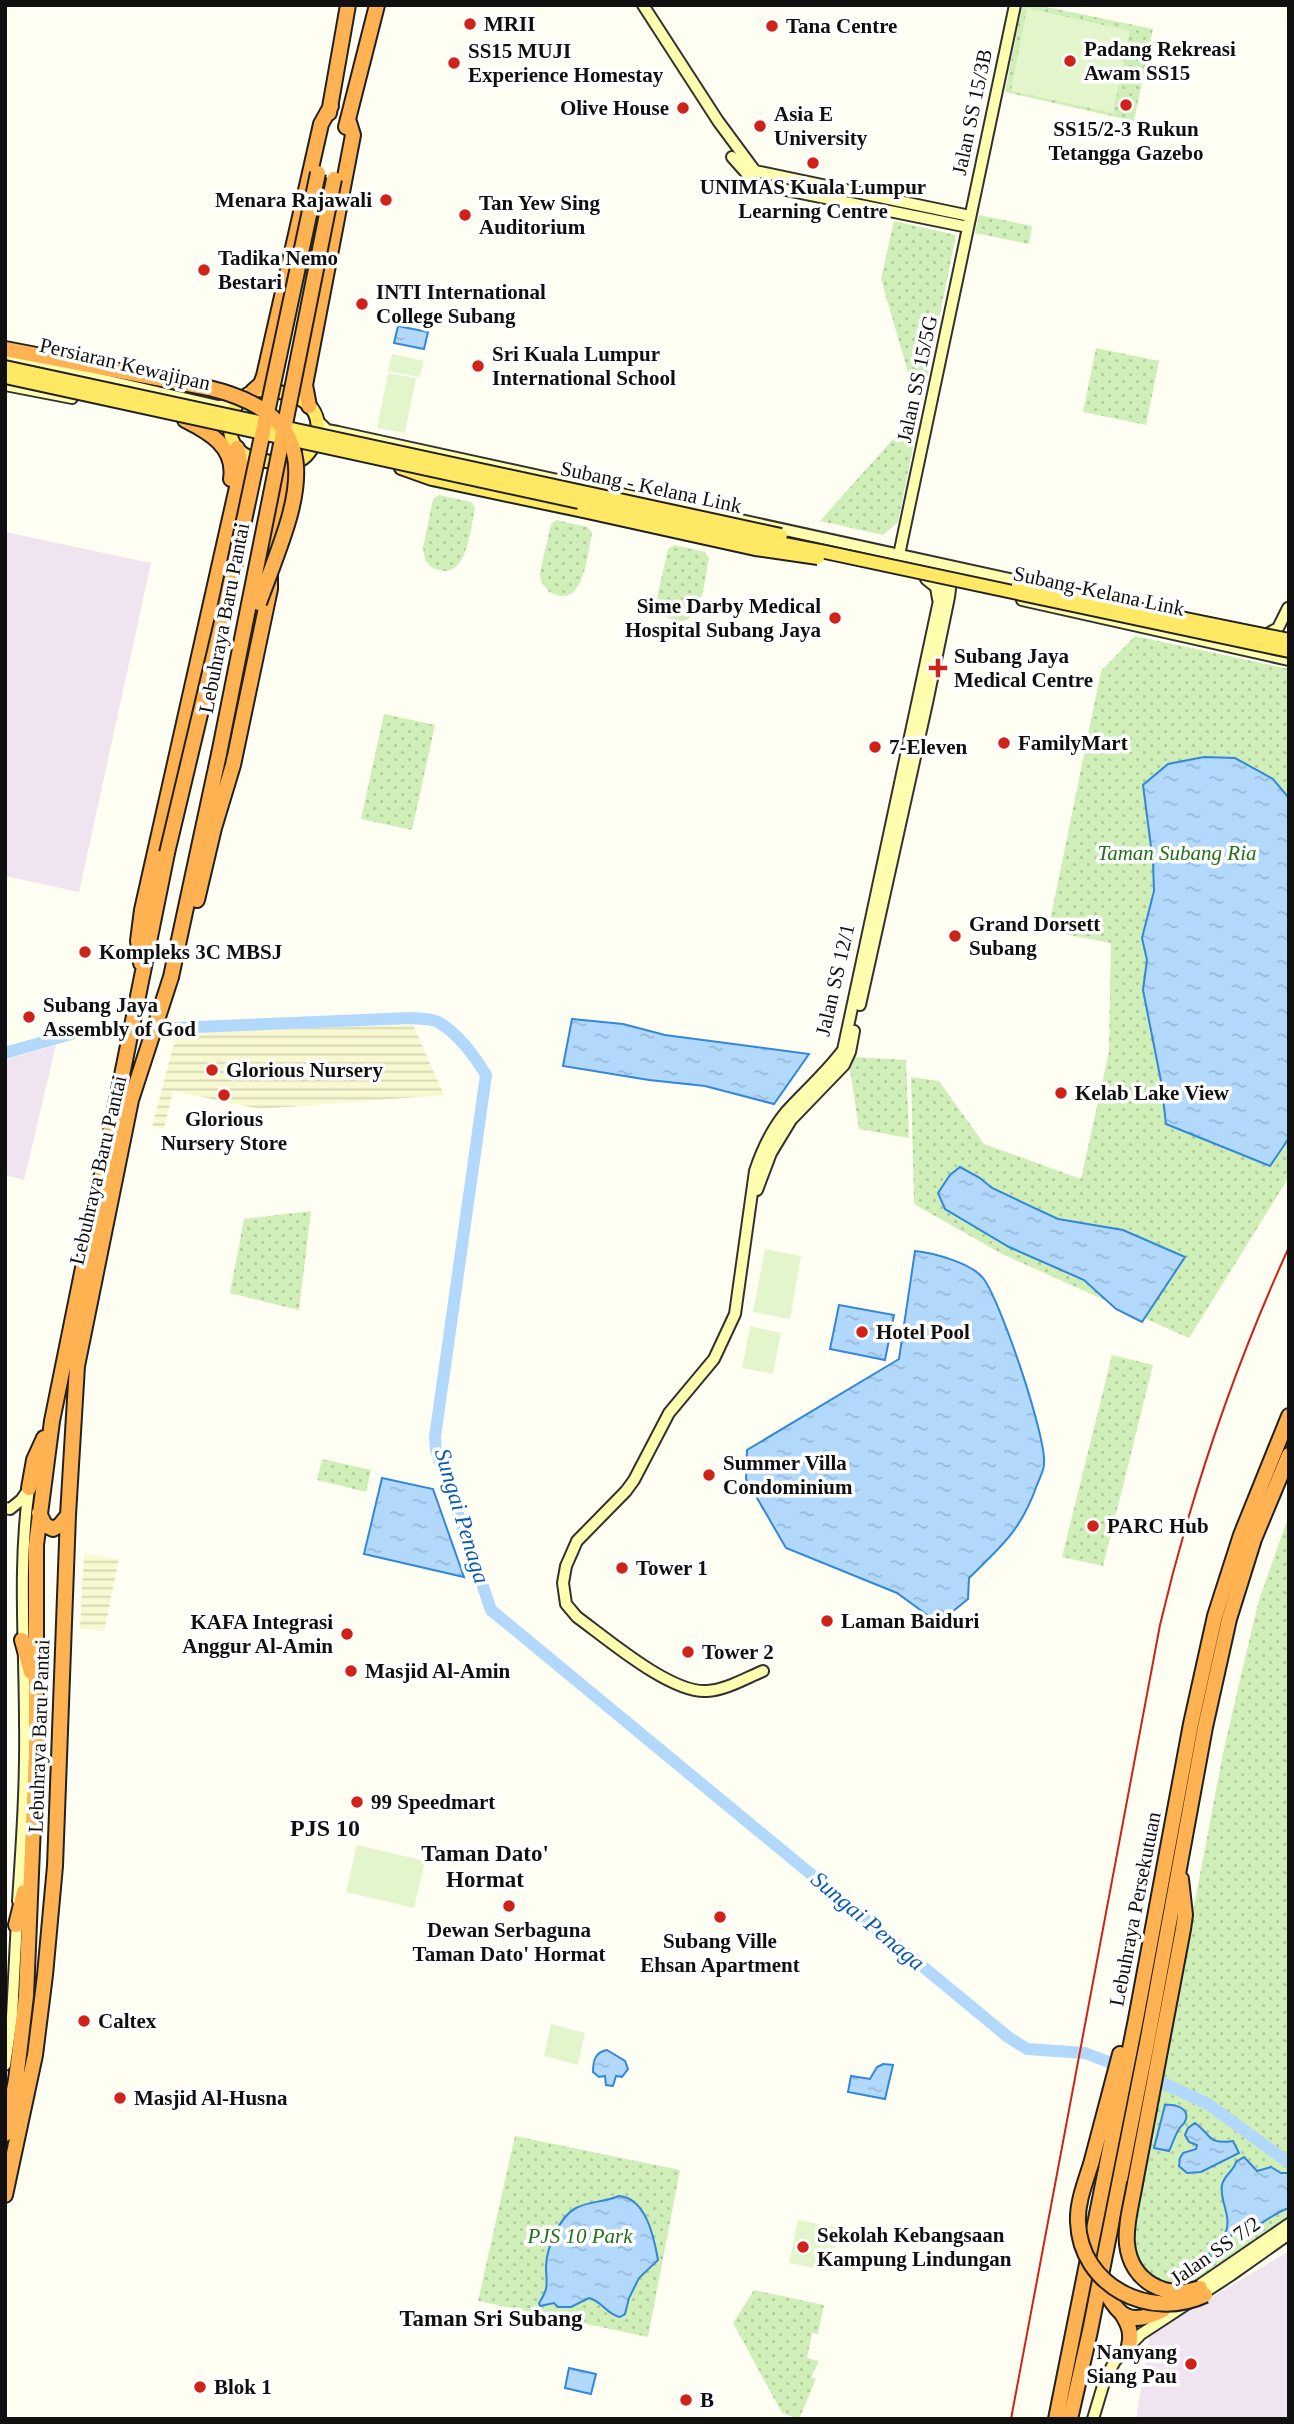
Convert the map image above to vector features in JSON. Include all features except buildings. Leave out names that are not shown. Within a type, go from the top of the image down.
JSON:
[{"type":"highway","name":"Lebuhraya Baru Pantai","points":[[5,2134],[23,2028],[38,1689],[36,1568],[39,1513],[52,1421],[167,853],[226,605],[318,173],[348,5]]},
{"type":"highway","name":"Lebuhraya Baru Pantai","points":[[5,2195],[35,2054],[46,1975],[60,1781],[68,1515],[77,1366],[137,1078],[171,977],[219,754],[334,179],[377,5]]},
{"type":"highway","points":[[253,391],[261,384],[266,368],[321,124],[331,106]]},
{"type":"highway","points":[[309,406],[306,393],[307,376],[353,135],[348,119]]},
{"type":"highway","points":[[5,349],[209,388],[248,399],[274,417],[284,431],[295,459],[297,491],[259,603],[239,686],[214,828]]},
{"type":"highway","points":[[266,368],[294,378],[307,376]]},
{"type":"highway","points":[[185,420],[209,433],[227,453],[232,472],[227,500],[229,519]]},
{"type":"highway","points":[[142,974],[138,941],[142,910],[234,498],[240,462],[234,441]]},
{"type":"highway","points":[[171,977],[182,958],[214,828],[233,765],[270,589],[269,548],[280,496],[288,472],[295,463]]},
{"type":"highway","points":[[234,498],[246,484],[257,479],[271,482],[280,496]]},
{"type":"highway","name":"Lebuhraya Persekutuan","points":[[1056,2419],[1191,1724],[1215,1616],[1241,1535],[1289,1416]]},
{"type":"highway","points":[[29,1488],[34,1460],[52,1421]]},
{"type":"highway","name":"Lebuhraya Persekutuan","points":[[1070,2419],[1100,2282],[1134,2104],[1154,2045],[1180,1860],[1205,1727],[1235,1593],[1289,1455]]},
{"type":"highway","points":[[39,1513],[45,1525],[53,1529],[68,1515]]},
{"type":"highway","points":[[22,1640],[32,1678],[38,1689]]},
{"type":"highway","points":[[16,1925],[30,1867]]},
{"type":"highway","points":[[1134,2026],[1125,2037],[1080,2199],[1077,2223],[1084,2249],[1097,2272],[1110,2285],[1142,2302],[1170,2305],[1186,2303],[1203,2292]]},
{"type":"highway","points":[[1154,2045],[1127,2244],[1135,2268],[1156,2288],[1177,2293],[1203,2292]]},
{"type":"highway","points":[[1100,2282],[1130,2329],[1129,2346]]},
{"type":"highway","points":[[1122,2314],[1134,2319],[1146,2319],[1163,2310]]},
{"type":"main road","name":"Subang - Kelana Link","points":[[5,367],[1289,645]]},
{"type":"main road","name":"Subang - Kelana Link","points":[[5,377],[666,521],[901,569]]},
{"type":"main road","points":[[267,390],[288,394],[309,406],[319,422],[309,453],[295,463],[282,464],[242,453],[234,441],[232,417],[236,405],[243,396],[253,391],[267,390]]},
{"type":"main road","points":[[401,468],[432,479],[755,549],[901,569]]},
{"type":"main road","name":"Subang-Kelana Link","points":[[901,569],[1289,645]]},
{"type":"street","points":[[643,5],[718,121],[755,171],[969,221]]},
{"type":"street","name":"Jalan SS 15/3B","points":[[969,221],[1014,5]]},
{"type":"street","points":[[732,157],[756,184],[969,221]]},
{"type":"street","name":"Jalan SS 15/5G","points":[[899,555],[969,221]]},
{"type":"street","name":"Persiaran Kewajipan","points":[[5,357],[218,406],[236,405]]},
{"type":"street","name":"Persiaran Kewajipan","points":[[5,385],[215,426],[234,441]]},
{"type":"street","points":[[319,422],[327,430],[860,546],[1289,645]]},
{"type":"street","points":[[309,453],[318,449],[325,450],[947,583],[1289,660]]},
{"type":"street","points":[[879,551],[903,539]]},
{"type":"street","points":[[860,546],[874,552],[953,568]]},
{"type":"street","points":[[947,583],[953,568]]},
{"type":"street","points":[[926,579],[936,587],[938,602]]},
{"type":"street","name":"Jalan SS 12/1","points":[[751,1206],[755,1171],[762,1149],[785,1114],[825,1074],[843,1050],[938,602],[947,583]]},
{"type":"street","name":"Jalan SS 12/1","points":[[751,1206],[771,1153],[791,1120],[844,1065],[850,1052],[927,703],[947,583]]},
{"type":"street","points":[[1289,607],[1284,637],[1289,645]]},
{"type":"street","points":[[1259,637],[1276,631],[1289,607]]},
{"type":"street","points":[[1264,655],[1289,645]]},
{"type":"street","points":[[751,1206],[735,1314],[721,1346],[707,1370],[670,1413],[626,1491],[577,1541],[566,1566],[563,1583],[566,1604],[576,1617],[674,1683],[690,1690],[707,1691],[763,1671]]},
{"type":"street","points":[[23,1532],[19,1521],[8,1508],[21,1500],[29,1488]]},
{"type":"street","points":[[5,2065],[12,2017],[25,1727],[22,1640],[23,1532],[29,1488]]},
{"type":"street","points":[[1203,2292],[1289,2225]]},
{"type":"street","name":"Jalan SS 7/2","points":[[1163,2310],[1289,2225]]},
{"type":"street","points":[[1203,2292],[1289,2235]]},
{"type":"street","name":"Jalan SS 7/2","points":[[1093,2419],[1105,2379],[1115,2361],[1141,2334],[1289,2235]]},
{"type":"shaded area","points":[[5,532],[151,563],[79,892],[5,876]]},
{"type":"shaded area","points":[[56,1045],[24,1180],[5,1175],[5,1060]]},
{"type":"shaded area","points":[[1289,2251],[1289,2419],[1136,2419],[1150,2334]]},
{"type":"green space","name":"Padang Rekreasi Awam SS15","points":[[1022,5],[1037,5],[1153,29],[1134,121],[1005,92]]},
{"type":"green space","name":"Padang Rekreasi Awam SS15","points":[[1027,8],[1130,31],[1113,113],[1011,91]]},
{"type":"green space","points":[[979,215],[1032,226],[1029,244],[975,233]]},
{"type":"green space","points":[[894,221],[956,235],[898,522],[883,535],[820,521],[919,410],[881,279]]},
{"type":"green space","points":[[1096,348],[1159,361],[1146,425],[1083,412]]},
{"type":"green space","points":[[392,354],[424,361],[420,377],[388,371]]},
{"type":"green space","points":[[388,373],[416,378],[405,433],[377,428]]},
{"type":"green space","points":[[439,495],[471,502],[475,508],[464,554],[452,569],[442,571],[430,566],[425,560],[423,548],[433,499]]},
{"type":"green space","points":[[556,520],[588,527],[592,533],[582,579],[569,595],[560,596],[548,591],[541,581],[540,573],[551,524]]},
{"type":"green space","points":[[674,545],[705,552],[709,558],[699,604],[687,620],[677,621],[665,616],[658,606],[657,598],[668,549]]},
{"type":"green space","name":"Taman Subang Ria","points":[[1135,636],[1289,669],[1289,1177],[1189,1338],[1002,1254],[914,1204],[911,1077],[939,1081],[984,1144],[1081,1179],[1109,1052],[1111,943],[1048,931],[1101,671]]},
{"type":"green space","points":[[384,714],[435,725],[412,830],[361,819]]},
{"type":"green space","points":[[413,1025],[444,1095],[260,1109],[173,1091],[164,1128],[152,1127],[177,1032]]},
{"type":"green space","points":[[855,1057],[906,1060],[909,1138],[859,1129],[850,1069]]},
{"type":"green space","points":[[311,1211],[299,1310],[230,1293],[244,1219]]},
{"type":"green space","points":[[765,1249],[801,1256],[790,1319],[753,1312]]},
{"type":"green space","points":[[750,1326],[781,1333],[773,1374],[742,1368]]},
{"type":"green space","points":[[1112,1355],[1153,1365],[1103,1566],[1062,1557]]},
{"type":"green space","points":[[322,1459],[371,1470],[366,1492],[317,1480]]},
{"type":"green space","points":[[1289,1515],[1289,2218],[1215,2272],[1196,2283],[1182,2287],[1149,2278],[1135,2255],[1134,2224],[1223,1753],[1258,1603]]},
{"type":"green space","points":[[84,1554],[119,1559],[104,1631],[80,1628]]},
{"type":"green space","points":[[357,1845],[425,1861],[414,1908],[346,1892]]},
{"type":"green space","points":[[551,2024],[585,2033],[578,2065],[544,2056]]},
{"type":"green space","name":"PJS 10 Park","points":[[515,2136],[680,2170],[648,2337],[478,2301]]},
{"type":"green space","points":[[798,2220],[839,2228],[830,2271],[789,2263]]},
{"type":"green space","points":[[754,2290],[824,2305],[818,2334],[812,2333],[807,2358],[819,2361],[811,2377],[816,2379],[799,2419],[782,2413],[733,2323]]},
{"type":"water","points":[[398,326],[428,332],[424,349],[394,343]]},
{"type":"water","points":[[1204,757],[1235,758],[1273,779],[1289,798],[1289,1138],[1270,1166],[1166,1124],[1161,1081],[1143,990],[1147,960],[1142,938],[1154,891],[1143,785],[1168,764]]},
{"type":"water","points":[[572,1019],[623,1024],[665,1035],[809,1054],[774,1104],[705,1086],[563,1066]]},
{"type":"water","points":[[960,1167],[992,1188],[1058,1219],[1123,1230],[1185,1257],[1142,1322],[1116,1309],[1084,1280],[1009,1247],[945,1209],[938,1193],[950,1175]]},
{"type":"water","points":[[915,1251],[961,1263],[983,1278],[1011,1339],[1043,1449],[1043,1469],[1024,1514],[1001,1546],[969,1578],[968,1599],[947,1616],[930,1617],[897,1593],[786,1548],[746,1479],[747,1450],[899,1359]]},
{"type":"water","name":"Hotel Pool","points":[[839,1305],[894,1315],[885,1360],[830,1349]]},
{"type":"water","points":[[382,1478],[433,1489],[464,1577],[364,1554]]},
{"type":"water","points":[[607,2050],[625,2061],[628,2069],[622,2077],[616,2076],[613,2086],[606,2085],[605,2076],[599,2077],[593,2072],[596,2058]]},
{"type":"water","points":[[883,2064],[893,2065],[885,2099],[848,2092],[851,2076],[870,2079],[877,2067]]},
{"type":"water","points":[[1165,2105],[1180,2107],[1186,2115],[1185,2123],[1178,2131],[1169,2151],[1154,2148]]},
{"type":"water","points":[[1195,2123],[1218,2142],[1233,2141],[1239,2153],[1201,2172],[1187,2173],[1179,2166],[1180,2158],[1183,2153],[1196,2149],[1197,2145],[1189,2142],[1185,2135],[1188,2128]]},
{"type":"water","points":[[1244,2157],[1257,2171],[1271,2167],[1281,2173],[1289,2173],[1289,2208],[1258,2225],[1240,2229],[1208,2256],[1227,2228],[1222,2197],[1223,2182],[1236,2162]]},
{"type":"water","points":[[619,2196],[628,2198],[642,2211],[651,2230],[658,2260],[639,2278],[625,2314],[620,2317],[615,2315],[589,2298],[571,2307],[558,2307],[554,2303],[540,2306],[546,2289],[549,2250],[564,2218],[581,2206]]},
{"type":"water","points":[[569,2368],[596,2374],[591,2394],[565,2388]]},
{"type":"waterway","name":"Sungai Penaga","points":[[5,1053],[78,1032],[411,1018],[435,1021],[453,1033],[486,1075],[435,1437],[436,1450],[491,1610],[1008,2037],[1027,2049],[1085,2053],[1163,2083],[1208,2104],[1289,2163]]},
{"type":"railway","points":[[1011,2419],[1160,1625],[1185,1528],[1215,1433],[1289,1247]]},
{"type":"place","name":"MRII","points":[[470,24]]},
{"type":"place","name":"Tana Centre","points":[[772,26]]},
{"type":"place","name":"Padang Rekreasi Awam SS15","points":[[1070,61]]},
{"type":"place","name":"SS15 MUJI Experience Homestay","points":[[454,63]]},
{"type":"place","name":"SS15/2-3 Rukun Tetangga Gazebo","points":[[1126,105]]},
{"type":"place","name":"Olive House","points":[[683,108]]},
{"type":"place","name":"Asia E University","points":[[760,126]]},
{"type":"place","name":"UNIMAS Kuala Lumpur Learning Centre","points":[[813,163]]},
{"type":"place","name":"Menara Rajawali","points":[[386,200]]},
{"type":"place","name":"Tan Yew Sing Auditorium","points":[[465,215]]},
{"type":"place","name":"Tadika Nemo Bestari","points":[[204,270]]},
{"type":"place","name":"INTI International College Subang","points":[[362,304]]},
{"type":"place","name":"Sri Kuala Lumpur International School","points":[[478,366]]},
{"type":"place","name":"Sime Darby Medical Hospital Subang Jaya","points":[[835,618]]},
{"type":"place","name":"Subang Jaya Medical Centre","points":[[938,668]]},
{"type":"place","name":"FamilyMart","points":[[1004,743]]},
{"type":"place","name":"7-Eleven","points":[[875,747]]},
{"type":"place","name":"Grand Dorsett Subang","points":[[955,936]]},
{"type":"place","name":"Kompleks 3C MBSJ","points":[[85,952]]},
{"type":"place","name":"Subang Jaya Assembly of God","points":[[29,1017]]},
{"type":"place","name":"Glorious Nursery","points":[[212,1070]]},
{"type":"place","name":"Kelab Lake View","points":[[1061,1093]]},
{"type":"place","name":"Glorious Nursery Store","points":[[224,1095]]},
{"type":"place","name":"Hotel Pool","points":[[862,1332]]},
{"type":"place","name":"Summer Villa Condominium","points":[[709,1475]]},
{"type":"place","name":"PARC Hub","points":[[1093,1526]]},
{"type":"place","name":"Tower 1","points":[[622,1568]]},
{"type":"place","name":"Laman Baiduri","points":[[827,1621]]},
{"type":"place","name":"KAFA Integrasi Anggur Al-Amin","points":[[347,1634]]},
{"type":"place","name":"Tower 2","points":[[688,1652]]},
{"type":"place","name":"Masjid Al-Amin","points":[[351,1671]]},
{"type":"place","name":"99 Speedmart","points":[[357,1802]]},
{"type":"place","name":"Dewan Serbaguna Taman Dato' Hormat","points":[[509,1906]]},
{"type":"place","name":"Subang Ville Ehsan Apartment","points":[[720,1917]]},
{"type":"place","name":"Caltex","points":[[84,2021]]},
{"type":"place","name":"Masjid Al-Husna","points":[[120,2098]]},
{"type":"place","name":"Sekolah Kebangsaan Kampung Lindungan","points":[[803,2247]]},
{"type":"place","name":"Nanyang Siang Pau","points":[[1191,2364]]},
{"type":"place","name":"Blok 1","points":[[200,2387]]},
{"type":"place","name":"B","points":[[686,2400]]},
{"type":"district","name":"PJS 10","points":[[325,1828]]},
{"type":"district","name":"Taman Dato' Hormat","points":[[485,1866]]},
{"type":"district","name":"Taman Sri Subang","points":[[491,2318]]}]
